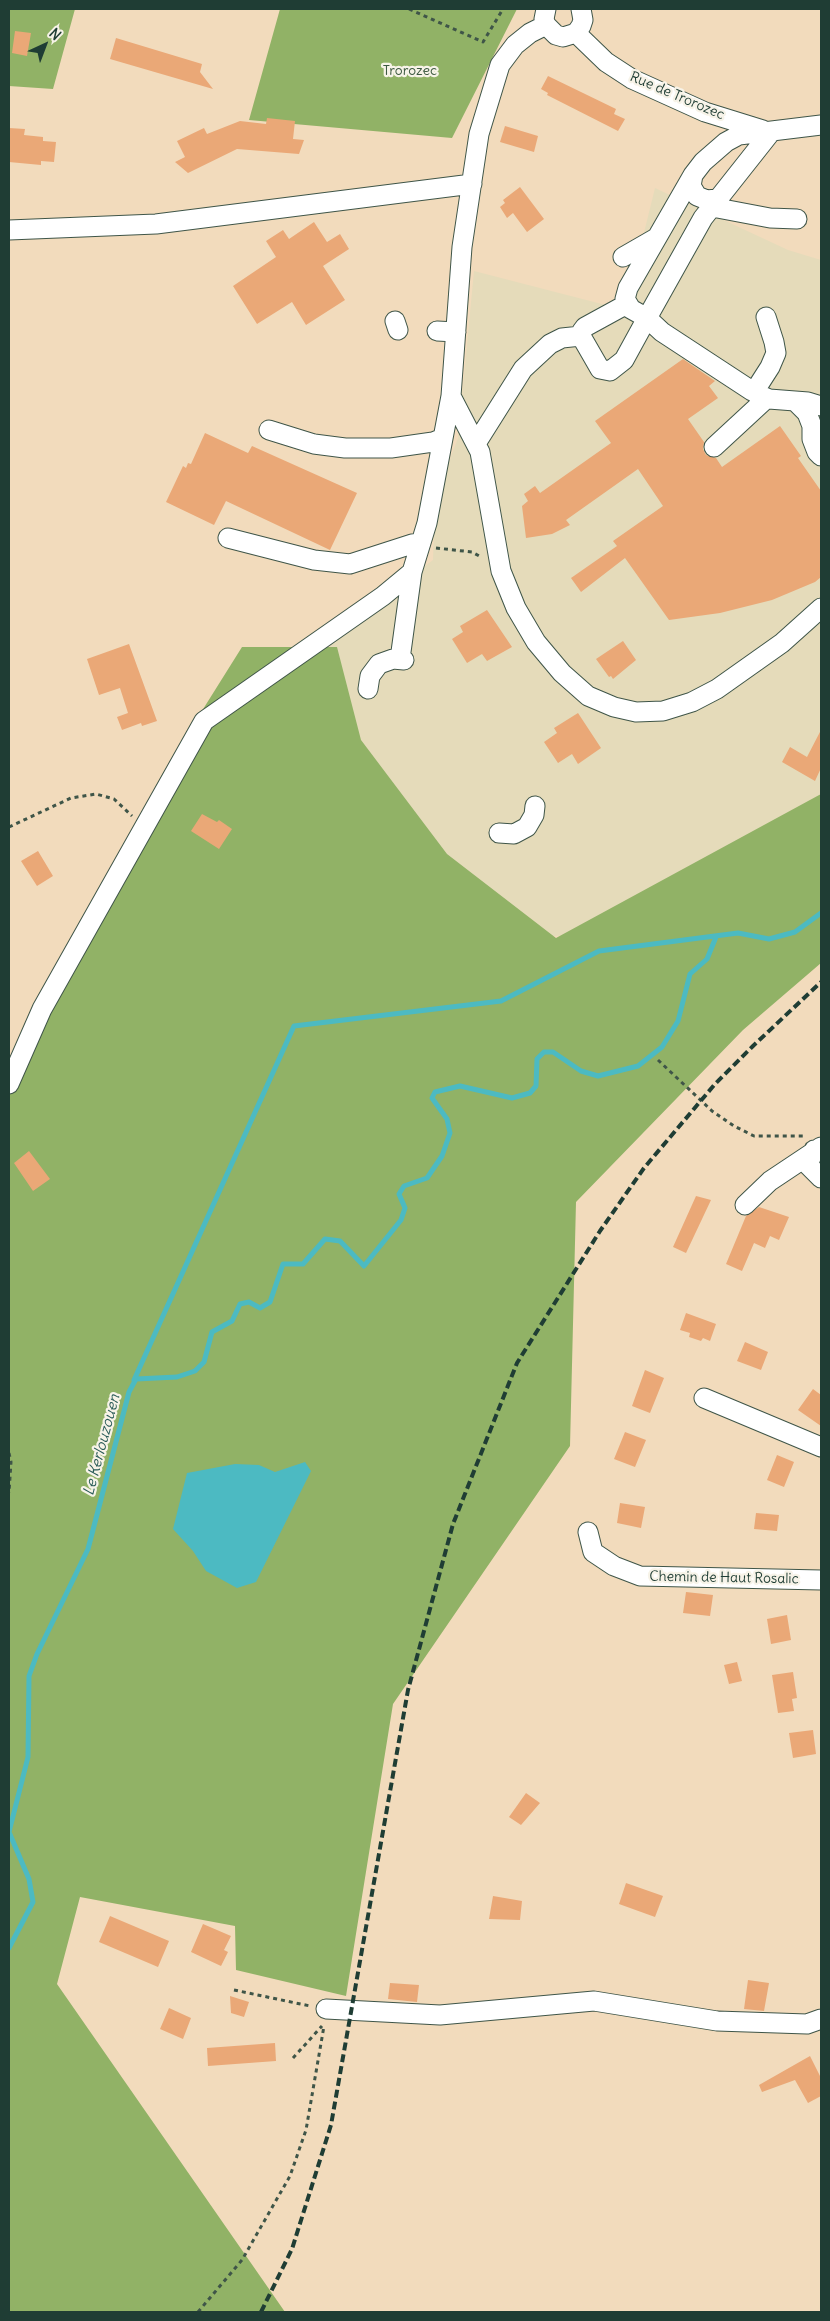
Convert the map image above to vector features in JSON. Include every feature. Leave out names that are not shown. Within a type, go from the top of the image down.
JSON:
[{"type":"street","points":[[368,689],[370,676],[379,664],[393,659],[402,660],[412,572],[427,523],[451,396],[462,247],[479,134],[500,65],[515,45],[546,17],[556,35],[569,36],[576,33],[583,20],[581,9]]},
{"type":"street","name":"Rue de Trorozec","points":[[576,33],[606,62],[632,79],[705,112],[771,132],[803,126],[821,125]]},
{"type":"street","points":[[771,132],[739,136],[726,142],[703,162],[693,175],[657,237],[628,288],[625,299],[627,304],[647,318],[662,332],[760,395],[821,406]]},
{"type":"street","points":[[476,442],[523,369],[550,344],[559,332],[581,336],[600,369],[610,371],[624,360],[703,218],[771,132]]},
{"type":"street","points":[[693,175],[691,186],[696,196],[770,218],[797,219]]},
{"type":"street","points":[[9,230],[156,224],[472,184]]},
{"type":"street","points":[[622,257],[657,237]]},
{"type":"street","points":[[581,336],[585,327],[627,304]]},
{"type":"street","points":[[714,447],[760,395],[776,354],[766,317]]},
{"type":"street","points":[[437,332],[456,332]]},
{"type":"street","points":[[796,402],[821,395]]},
{"type":"street","points":[[451,396],[480,452],[500,566],[516,608],[536,642],[562,673],[588,696],[614,707],[636,712],[663,711],[692,702],[717,689],[782,643],[821,609]]},
{"type":"street","points":[[796,402],[806,412],[812,426],[815,445],[821,456]]},
{"type":"street","points":[[269,430],[314,444],[345,448],[390,448],[433,442],[443,438]]},
{"type":"street","points":[[228,538],[314,560],[350,564],[412,544],[421,543]]},
{"type":"street","points":[[9,1084],[42,1008],[204,721],[383,596],[412,572]]},
{"type":"street","points":[[498,833],[514,834],[527,827],[534,815],[535,806]]},
{"type":"street","points":[[817,1148],[808,1165],[821,1178]]},
{"type":"street","points":[[746,1205],[770,1181],[817,1148]]},
{"type":"street","points":[[704,1398],[821,1447]]},
{"type":"street","name":"Chemin de Haut Rosalic","points":[[588,1532],[593,1552],[614,1566],[640,1576],[821,1580]]},
{"type":"street","points":[[326,2009],[440,2015],[594,2001],[717,2021],[807,2024],[821,2019]]},
{"type":"path","points":[[409,9],[483,42],[503,9]]},
{"type":"path","points":[[421,543],[445,550],[472,552],[500,566]]},
{"type":"path","points":[[9,828],[71,798],[96,794],[114,799],[144,827]]},
{"type":"path","points":[[658,1060],[712,1111],[734,1126],[754,1136],[806,1136],[817,1148]]},
{"type":"path","points":[[9,1453],[11,1462],[9,1493]]},
{"type":"path","points":[[234,1990],[326,2009]]},
{"type":"path","points":[[198,2312],[242,2260],[290,2176],[306,2130],[324,2023],[293,2058]]},
{"type":"shaded area","points":[[655,188],[788,250],[821,260],[821,809],[568,935],[486,941],[338,716],[327,672],[331,638],[433,560],[435,498],[458,438],[474,271],[625,310]]},
{"type":"green space","points":[[9,9],[75,9],[53,89],[9,86]]},
{"type":"green space","name":"Trorozec","points":[[280,9],[517,9],[452,138],[249,120]]},
{"type":"green space","points":[[242,647],[337,647],[361,740],[447,854],[556,938],[821,794],[821,963],[743,1030],[576,1202],[570,1446],[393,1704],[346,1996],[236,1970],[235,1926],[80,1897],[57,1984],[285,2312],[9,2312],[9,1062],[163,773]]},
{"type":"water","points":[[305,1462],[311,1471],[256,1582],[237,1588],[206,1571],[193,1551],[173,1529],[187,1473],[235,1464],[259,1465],[275,1472]]},
{"type":"building","points":[[15,31],[31,33],[27,56],[12,53]]},
{"type":"building","points":[[116,38],[202,64],[200,72],[213,89],[110,59]]},
{"type":"building","points":[[548,76],[616,109],[614,114],[625,119],[618,131],[547,95],[548,93],[541,89]]},
{"type":"building","points":[[267,118],[295,121],[293,139],[304,140],[299,154],[237,149],[188,173],[175,162],[185,157],[177,141],[204,128],[207,134],[240,121],[266,124]]},
{"type":"building","points":[[505,126],[538,136],[534,152],[500,142]]},
{"type":"building","points":[[9,128],[25,129],[24,135],[43,137],[43,141],[56,142],[54,162],[41,161],[41,165],[9,162]]},
{"type":"building","points":[[520,187],[544,219],[527,232],[513,213],[507,218],[500,207],[505,203],[503,200]]},
{"type":"building","points":[[314,222],[327,242],[340,234],[349,249],[323,266],[345,300],[306,325],[292,302],[257,324],[233,286],[276,257],[266,241],[283,230],[289,239]]},
{"type":"building","points":[[683,359],[715,381],[709,386],[718,398],[688,419],[704,442],[703,449],[706,455],[716,458],[722,467],[780,426],[801,456],[798,458],[821,491],[821,577],[815,582],[772,600],[720,613],[669,620],[625,558],[581,592],[571,578],[617,546],[613,541],[663,506],[638,469],[566,520],[570,525],[552,534],[526,538],[522,506],[528,501],[524,494],[535,486],[540,493],[611,443],[595,421]]},
{"type":"building","points":[[205,433],[248,453],[252,446],[357,493],[330,550],[226,501],[214,525],[166,502],[183,466],[186,468],[188,463],[191,464]]},
{"type":"building","points":[[487,610],[512,647],[487,661],[482,654],[467,663],[452,639],[463,632],[460,626]]},
{"type":"building","points":[[623,641],[636,660],[613,679],[611,676],[609,677],[596,659]]},
{"type":"building","points":[[129,644],[157,721],[142,726],[141,723],[122,730],[117,717],[128,713],[120,688],[99,695],[87,659]]},
{"type":"building","points":[[578,713],[601,748],[578,764],[572,754],[558,763],[544,742],[557,733],[554,728]]},
{"type":"building","points":[[821,730],[821,768],[815,781],[782,762],[790,747],[807,757]]},
{"type":"building","points":[[202,814],[217,822],[219,820],[232,829],[219,849],[191,831]]},
{"type":"building","points":[[38,851],[53,876],[37,886],[21,861]]},
{"type":"building","points":[[29,1151],[50,1179],[33,1191],[14,1163]]},
{"type":"building","points":[[696,1196],[711,1200],[686,1253],[673,1247]]},
{"type":"building","points":[[759,1207],[789,1217],[779,1240],[770,1236],[765,1248],[754,1243],[742,1271],[726,1264],[746,1216]]},
{"type":"building","points":[[686,1313],[716,1324],[710,1341],[703,1338],[701,1341],[689,1337],[690,1333],[680,1330]]},
{"type":"building","points":[[745,1342],[768,1352],[761,1370],[737,1361]]},
{"type":"building","points":[[645,1370],[664,1378],[650,1413],[632,1406]]},
{"type":"building","points":[[813,1389],[821,1395],[821,1426],[798,1410]]},
{"type":"building","points":[[625,1432],[646,1440],[635,1467],[614,1459]]},
{"type":"building","points":[[777,1455],[794,1462],[784,1487],[767,1480]]},
{"type":"building","points":[[620,1503],[645,1507],[641,1528],[617,1523]]},
{"type":"building","points":[[756,1513],[779,1515],[777,1531],[754,1529]]},
{"type":"building","points":[[686,1592],[713,1595],[710,1616],[683,1613]]},
{"type":"building","points":[[787,1615],[791,1640],[771,1644],[767,1619]]},
{"type":"building","points":[[737,1662],[742,1681],[729,1684],[724,1665]]},
{"type":"building","points":[[793,1672],[797,1698],[792,1699],[794,1711],[778,1713],[772,1675]]},
{"type":"building","points":[[813,1730],[816,1754],[793,1758],[789,1733]]},
{"type":"building","points":[[526,1793],[540,1803],[521,1825],[509,1817]]},
{"type":"building","points":[[626,1883],[663,1896],[655,1917],[619,1904]]},
{"type":"building","points":[[493,1896],[522,1901],[520,1920],[489,1919]]},
{"type":"building","points":[[110,1916],[169,1941],[158,1967],[99,1942]]},
{"type":"building","points":[[203,1924],[231,1936],[224,1950],[228,1952],[221,1966],[191,1952]]},
{"type":"building","points":[[748,1980],[769,1983],[764,2011],[744,2009]]},
{"type":"building","points":[[390,1983],[419,1985],[417,2002],[388,1999]]},
{"type":"building","points":[[230,1996],[249,2002],[244,2017],[231,2013]]},
{"type":"building","points":[[169,2008],[191,2018],[183,2039],[160,2029]]},
{"type":"building","points":[[275,2043],[276,2061],[208,2066],[207,2048]]},
{"type":"building","points":[[810,2056],[821,2078],[821,2096],[808,2103],[795,2080],[762,2092],[759,2085]]},
{"type":"waterway","points":[[134,1380],[294,1026],[501,1001],[599,951],[738,933],[769,939],[795,932],[821,913]]},
{"type":"waterway","name":"Le Kerlouzouen","points":[[9,1948],[33,1902],[29,1879],[9,1832],[28,1757],[29,1676],[37,1654],[88,1549],[129,1392],[136,1379],[177,1377],[195,1371],[204,1362],[212,1332],[232,1321],[240,1304],[249,1302],[260,1308],[270,1302],[283,1264],[303,1264],[325,1239],[340,1241],[364,1266],[401,1220],[405,1208],[399,1194],[404,1186],[427,1178],[442,1156],[450,1133],[447,1119],[432,1098],[435,1092],[460,1086],[512,1098],[530,1093],[536,1086],[537,1059],[544,1052],[553,1052],[581,1071],[598,1076],[638,1066],[662,1047],[678,1021],[690,974],[707,959],[716,937]]},
{"type":"railway","points":[[261,2312],[292,2249],[331,2125],[408,1690],[453,1524],[517,1363],[600,1231],[644,1168],[715,1084],[821,982]]}]
